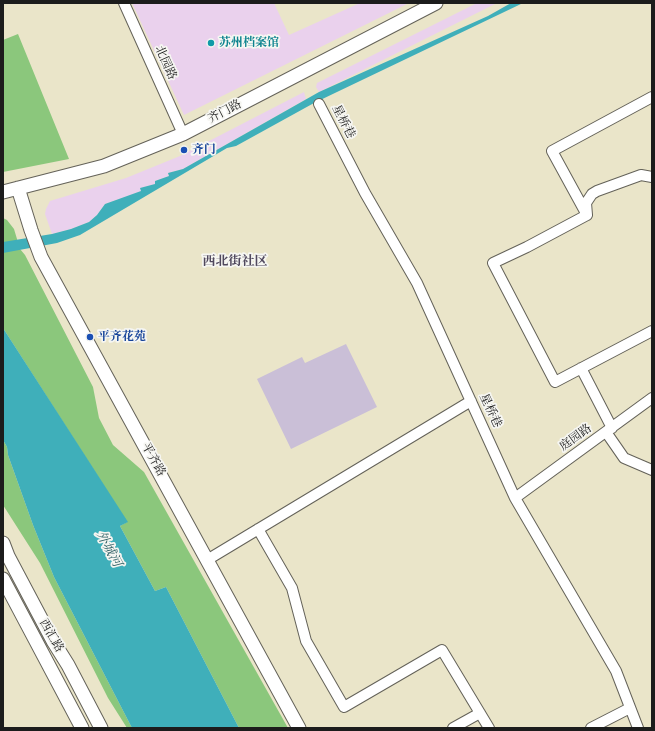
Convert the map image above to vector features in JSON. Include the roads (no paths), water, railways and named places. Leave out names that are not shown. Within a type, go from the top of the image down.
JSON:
[{"type":"main road","name":"齐门路","points":[[3,192],[104,166],[182,134],[436,3]]},
{"type":"main road","name":"平齐路","points":[[18,188],[41,257],[299,728]]},
{"type":"main road","name":"西汇路","points":[[3,543],[5,558],[101,728]]},
{"type":"main road","name":"西汇路","points":[[3,579],[82,728]]},
{"type":"street","name":"北园路","points":[[124,3],[182,134]]},
{"type":"street","points":[[587,215],[552,151],[652,97]]},
{"type":"street","name":"星桥巷","points":[[319,104],[366,193],[417,283],[515,498],[616,671],[638,728]]},
{"type":"street","points":[[587,215],[586,204],[592,194],[597,191],[641,175],[652,177]]},
{"type":"street","points":[[587,215],[527,247],[493,263],[555,382],[652,331]]},
{"type":"street","points":[[581,368],[609,430],[624,458],[652,470]]},
{"type":"street","name":"庭园路","points":[[515,498],[652,398]]},
{"type":"street","points":[[207,560],[471,400]]},
{"type":"street","points":[[258,529],[292,588],[306,641],[344,707],[442,650],[489,728]]},
{"type":"street","points":[[591,728],[630,708]]},
{"type":"street","points":[[453,728],[480,713]]},
{"type":"water","points":[[511,3],[523,3],[314,103],[236,146],[227,148],[80,235],[57,243],[3,253],[3,242],[52,234],[89,222],[97,215],[105,204],[141,191],[140,188],[155,184],[155,181],[169,176],[168,173],[183,169],[319,92],[488,16]]},
{"type":"water","name":"外城河","points":[[3,328],[128,522],[120,526],[155,591],[166,587],[239,728],[132,728],[54,577],[33,525],[8,455],[7,447],[3,440]]},
{"type":"place","name":"苏州档案馆","points":[[211,43]]},
{"type":"place","name":"齐门","points":[[184,150]]},
{"type":"place","name":"平齐花苑","points":[[90,337]]},
{"type":"district","name":"西北街社区","points":[[235,262]]}]
